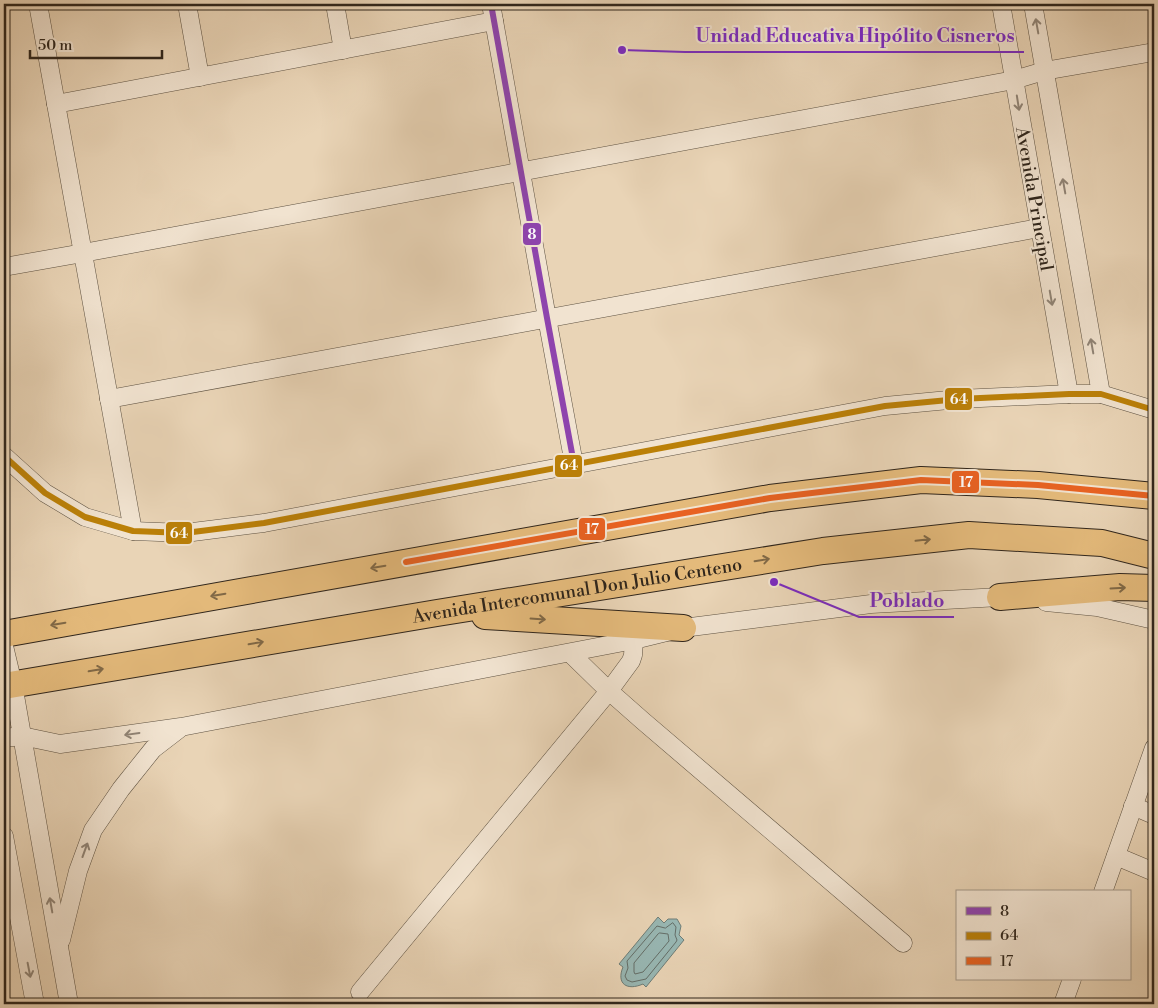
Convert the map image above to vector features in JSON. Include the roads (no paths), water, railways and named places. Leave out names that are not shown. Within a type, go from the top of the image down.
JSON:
[{"type":"main road","points":[[4,634],[770,498],[922,480],[1038,485],[1154,496]]},
{"type":"main road","name":"Avenida Intercomunal Don Julio Centeno","points":[[9,685],[437,612],[823,551],[969,535],[1102,543],[1154,556]]},
{"type":"main road","points":[[1000,597],[1120,587],[1154,588]]},
{"type":"main road","points":[[437,612],[683,628]]},
{"type":"street","points":[[38,4],[133,531]]},
{"type":"street","points":[[187,4],[200,77]]},
{"type":"street","points":[[335,4],[342,50]]},
{"type":"street","name":"Avenida Principal","points":[[1000,4],[1069,394]]},
{"type":"street","name":"Avenida Principal","points":[[1033,4],[1101,394]]},
{"type":"street","points":[[56,104],[342,50],[493,12],[574,464]]},
{"type":"street","points":[[4,267],[1014,80],[1044,71],[1154,52]]},
{"type":"street","points":[[109,399],[1039,228]]},
{"type":"street","points":[[4,456],[45,493],[85,517],[133,531],[185,533],[264,523],[885,406],[959,399],[1101,394],[1154,410]]},
{"type":"street","points":[[4,738],[22,736],[60,744],[181,727],[570,653],[683,628],[871,604],[1000,597],[1097,607],[1154,620]]},
{"type":"street","points":[[360,992],[609,691],[631,661],[634,640]]},
{"type":"street","points":[[4,646],[9,685],[22,736],[69,1004]]},
{"type":"street","points":[[570,653],[650,728],[903,942]]},
{"type":"street","points":[[59,948],[78,871],[93,830],[121,789],[153,749],[181,727]]},
{"type":"street","points":[[1104,890],[1154,748]]},
{"type":"street","points":[[1134,806],[1154,815]]},
{"type":"street","points":[[4,836],[35,1004]]},
{"type":"street","points":[[1116,856],[1154,872]]},
{"type":"street","points":[[1063,1004],[1072,980]]},
{"type":"water","points":[[658,917],[664,923],[668,919],[677,919],[681,926],[679,935],[684,940],[646,987],[643,984],[632,987],[628,986],[622,982],[621,973],[623,967],[619,964]]},
{"type":"place","name":"Unidad Educativa Hipólito Cisneros","points":[[622,50]]},
{"type":"place","name":"Poblado","points":[[774,582]]}]
